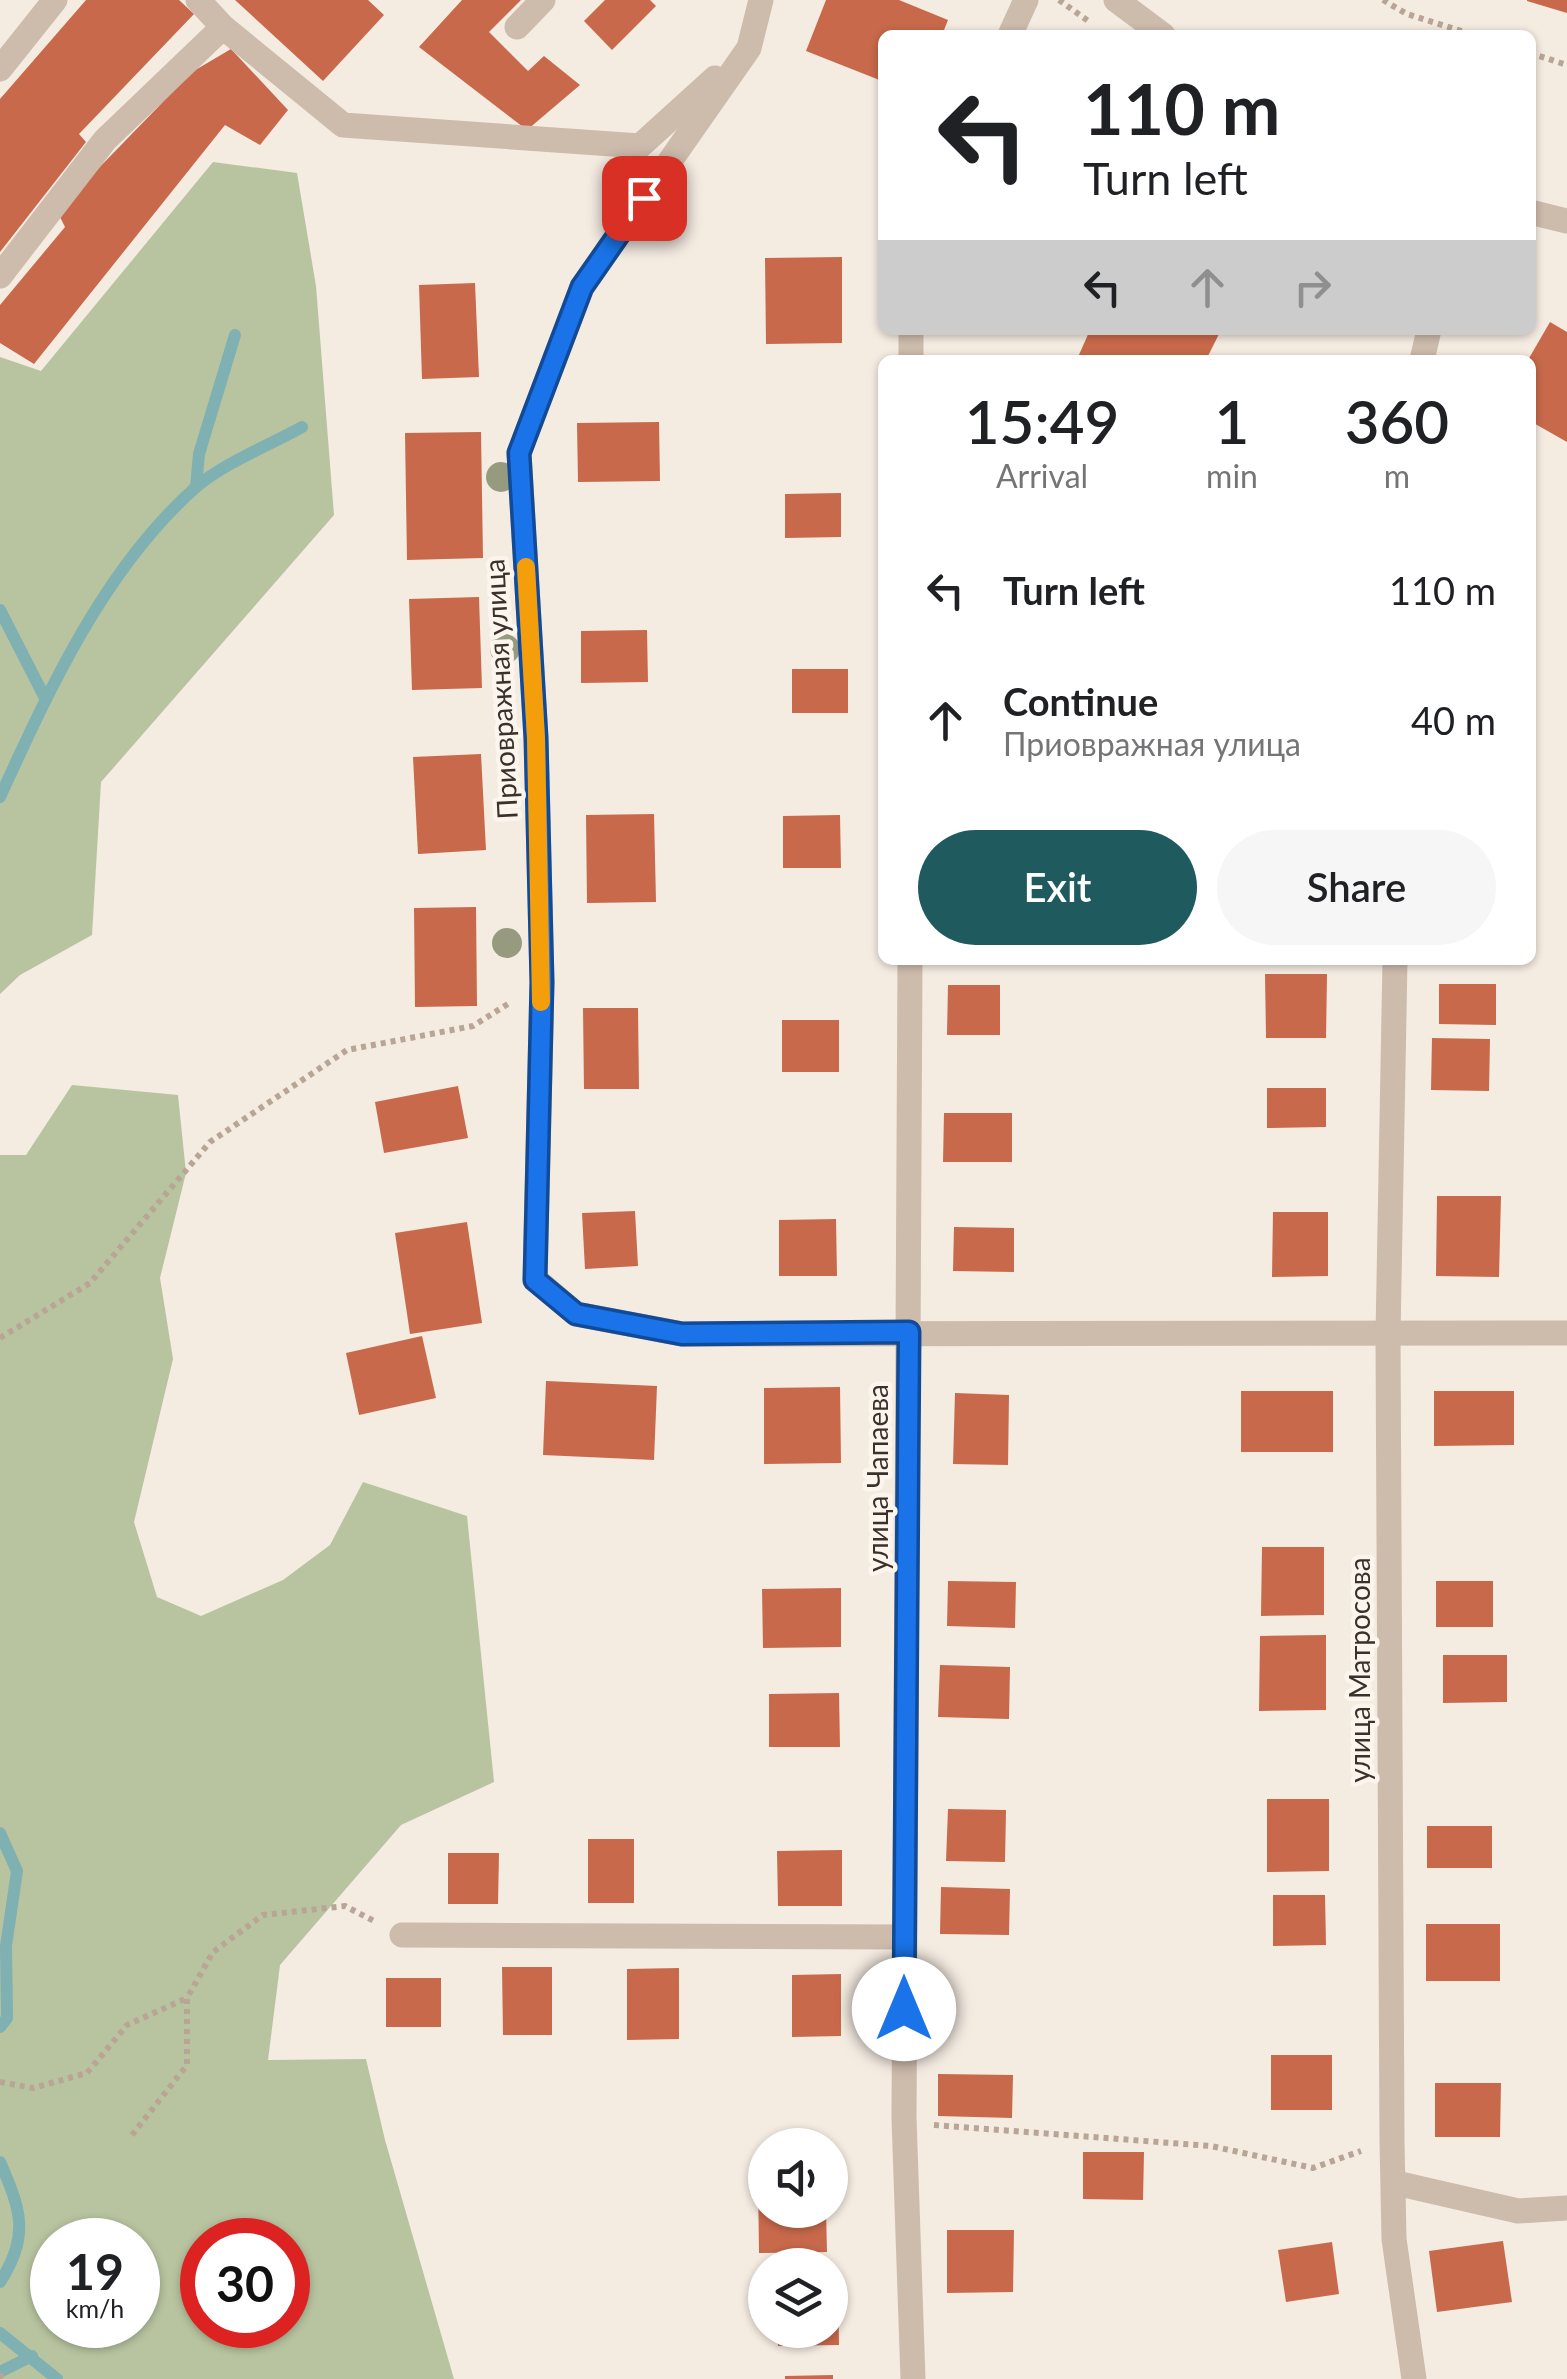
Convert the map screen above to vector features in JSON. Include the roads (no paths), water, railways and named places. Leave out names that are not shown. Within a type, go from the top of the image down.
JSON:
[{"type":"street","points":[[0,70],[55,0]]},
{"type":"street","points":[[198,0],[223,28],[343,126],[640,146],[749,48]]},
{"type":"street","points":[[517,27],[543,0]]},
{"type":"street","name":"Приовражная улица","points":[[761,0],[749,48],[582,287],[519,453],[536,738],[542,982],[535,1280],[576,1314],[682,1334],[909,1332]]},
{"type":"street","points":[[1012,30],[1026,0]]},
{"type":"street","points":[[1116,0],[1156,30]]},
{"type":"street","points":[[0,276],[105,140],[223,28]]},
{"type":"street","points":[[1536,213],[1567,221]]},
{"type":"street","name":"улица Чапаева","points":[[910,965],[904,2118],[913,2379]]},
{"type":"street","name":"улица Матросова","points":[[1395,965],[1388,1335],[1392,2141],[1396,2183],[1394,2239],[1414,2379]]},
{"type":"street","points":[[909,1332],[1567,1333]]},
{"type":"street","points":[[402,1935],[904,1937]]},
{"type":"street","points":[[1396,2183],[1518,2211],[1567,2208]]},
{"type":"waterway","points":[[196,487],[199,454],[235,335]]},
{"type":"waterway","points":[[0,797],[82,632],[133,555],[195,488],[302,427]]},
{"type":"waterway","points":[[0,610],[45,698]]},
{"type":"waterway","points":[[0,1833],[17,1871],[6,1946],[7,2018],[0,2027]]},
{"type":"waterway","points":[[0,2162],[19,2223],[16,2251],[0,2282]]},
{"type":"waterway","points":[[0,2333],[57,2379]]},
{"type":"waterway","points":[[0,2372],[32,2356]]}]
